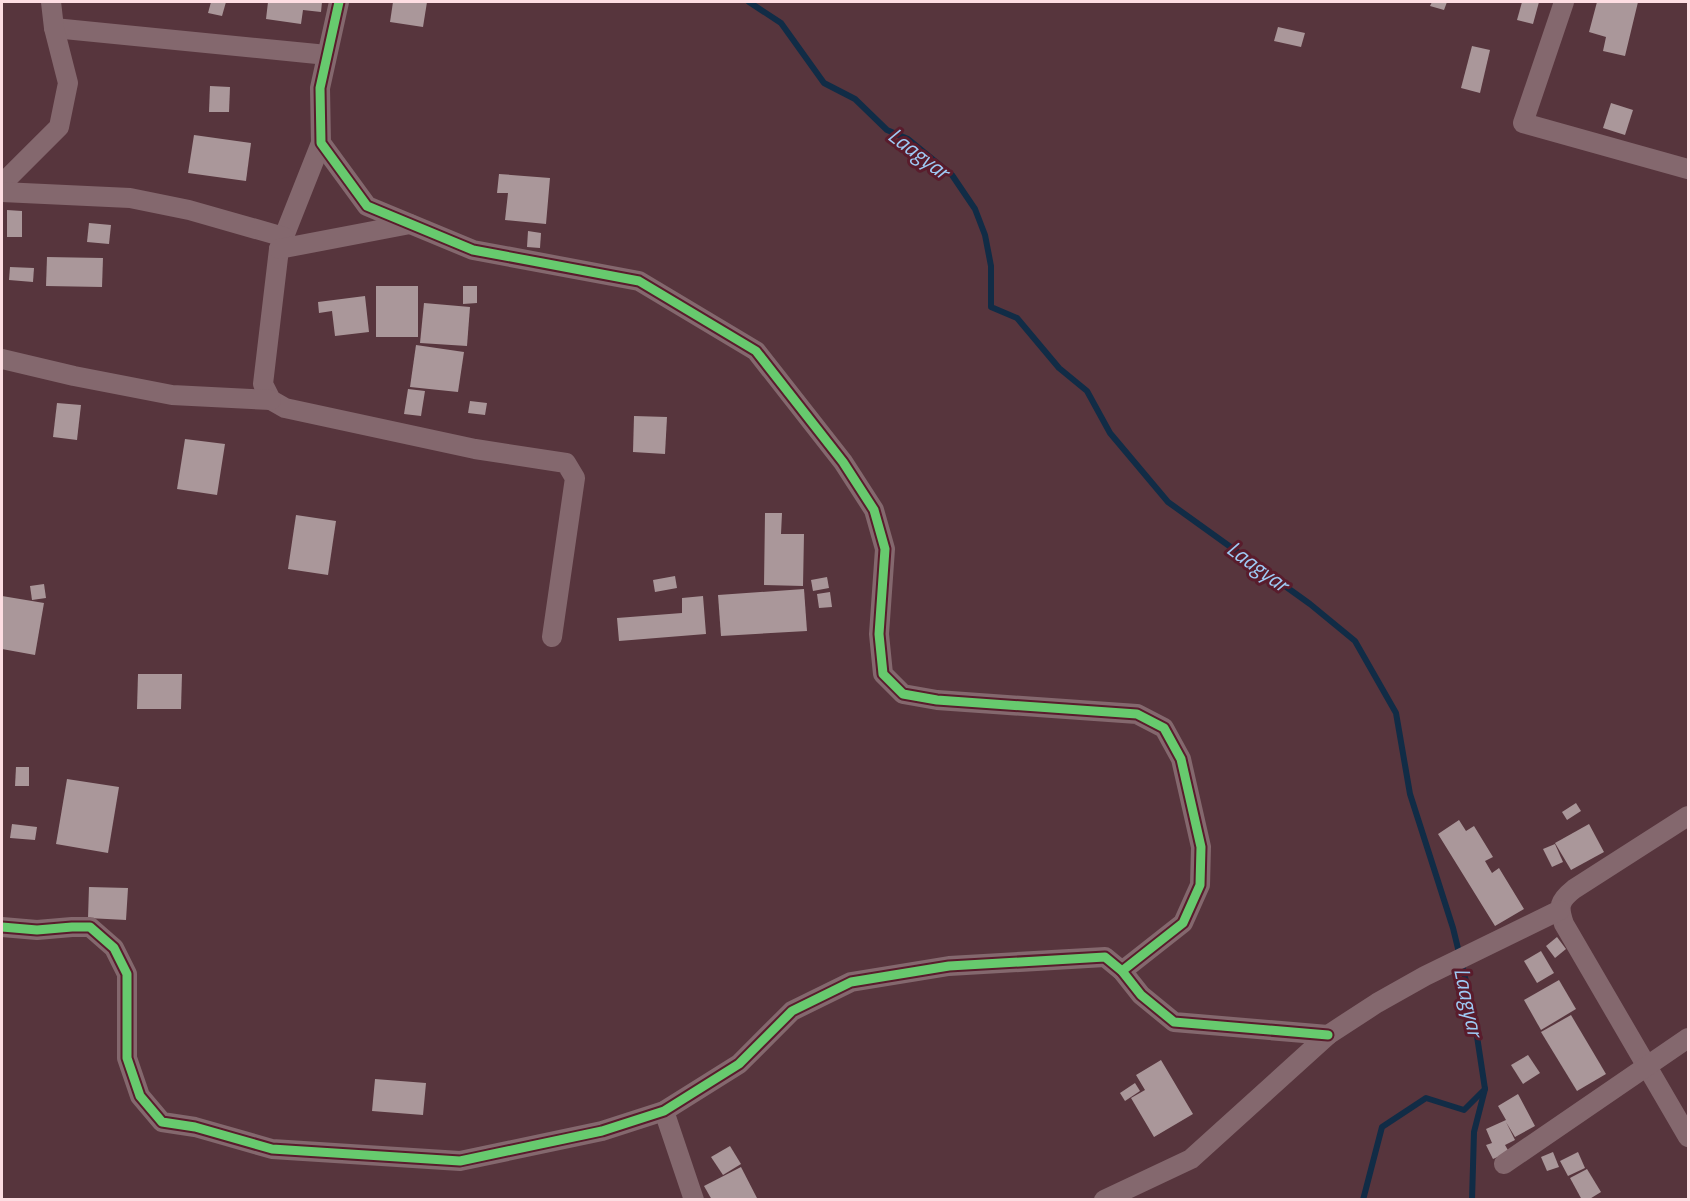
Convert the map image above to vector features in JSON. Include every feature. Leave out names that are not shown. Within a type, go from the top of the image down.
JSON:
[{"type":"street","points":[[2,184],[59,126],[68,83],[54,28],[51,2]]},
{"type":"street","points":[[271,400],[263,384],[281,243],[321,143],[320,88],[339,2]]},
{"type":"street","points":[[1564,2],[1523,123],[1689,169]]},
{"type":"street","points":[[54,28],[327,55]]},
{"type":"street","points":[[321,143],[367,206],[473,250],[639,281],[756,351],[843,462],[874,510],[885,549],[879,634],[883,674],[903,694],[937,700],[1137,714],[1164,728],[1181,759],[1201,847],[1200,885],[1183,923],[1122,971]]},
{"type":"street","points":[[2,192],[130,198],[189,210],[281,243],[410,224]]},
{"type":"street","points":[[2,359],[172,395],[271,400],[285,408],[464,447],[566,463],[574,478],[552,637]]},
{"type":"street","points":[[1689,816],[1574,889],[1563,898],[1560,910],[1564,924],[1689,1137]]},
{"type":"street","points":[[1104,1200],[1191,1159],[1328,1035],[1377,1003],[1425,976],[1560,910]]},
{"type":"street","points":[[2,927],[37,930],[90,927],[114,948],[128,974],[127,1058],[140,1096],[162,1122],[195,1127],[272,1149],[460,1161],[602,1131],[664,1111],[739,1064],[792,1011],[851,982],[949,966],[1105,957],[1122,971],[1141,995],[1174,1022],[1328,1035]]},
{"type":"street","points":[[1504,1164],[1689,1038]]},
{"type":"street","points":[[664,1111],[694,1200]]},
{"type":"building","points":[[211,2],[226,2],[222,16],[208,13]]},
{"type":"building","points":[[268,2],[322,2],[321,12],[303,10],[301,24],[266,19]]},
{"type":"building","points":[[393,2],[427,2],[423,27],[390,22]]},
{"type":"building","points":[[1432,2],[1447,2],[1444,10],[1430,6]]},
{"type":"building","points":[[1522,2],[1539,2],[1533,24],[1517,20]]},
{"type":"building","points":[[1597,2],[1638,2],[1625,56],[1603,51],[1606,37],[1589,32]]},
{"type":"building","points":[[1278,27],[1305,33],[1301,47],[1274,41]]},
{"type":"building","points":[[1472,46],[1490,50],[1480,93],[1461,88]]},
{"type":"building","points":[[210,86],[230,87],[229,112],[209,112]]},
{"type":"building","points":[[1611,103],[1633,110],[1625,135],[1603,128]]},
{"type":"building","points":[[194,135],[251,143],[246,181],[188,173]]},
{"type":"building","points":[[499,174],[550,178],[546,224],[505,220],[508,193],[497,193]]},
{"type":"building","points":[[7,210],[22,211],[22,237],[7,237]]},
{"type":"building","points":[[89,223],[111,225],[109,244],[87,242]]},
{"type":"building","points":[[528,231],[541,233],[540,248],[527,247]]},
{"type":"building","points":[[47,257],[103,258],[102,287],[46,286]]},
{"type":"building","points":[[10,267],[34,268],[33,282],[9,280]]},
{"type":"building","points":[[376,286],[418,286],[418,337],[376,337]]},
{"type":"building","points":[[463,286],[477,286],[477,303],[463,304]]},
{"type":"building","points":[[365,296],[369,332],[335,336],[332,311],[319,313],[318,302]]},
{"type":"building","points":[[424,303],[470,307],[467,346],[420,343]]},
{"type":"building","points":[[416,345],[464,352],[458,392],[410,387]]},
{"type":"building","points":[[408,389],[425,391],[421,416],[404,414]]},
{"type":"building","points":[[470,401],[487,403],[485,415],[468,413]]},
{"type":"building","points":[[57,403],[81,405],[77,440],[53,437]]},
{"type":"building","points":[[634,416],[667,417],[665,454],[633,452]]},
{"type":"building","points":[[185,439],[225,444],[217,495],[177,489]]},
{"type":"building","points":[[765,513],[782,513],[781,534],[804,534],[803,586],[764,585]]},
{"type":"building","points":[[296,515],[336,521],[328,575],[288,569]]},
{"type":"building","points":[[675,576],[677,588],[655,592],[653,580]]},
{"type":"building","points":[[827,577],[829,588],[813,591],[811,580]]},
{"type":"building","points":[[44,584],[46,598],[32,600],[30,586]]},
{"type":"building","points":[[804,589],[807,631],[721,636],[718,595]]},
{"type":"building","points":[[830,592],[832,607],[819,608],[817,594]]},
{"type":"building","points":[[2,596],[44,603],[35,655],[2,649]]},
{"type":"building","points":[[703,596],[706,634],[619,641],[617,618],[682,613],[682,598]]},
{"type":"building","points":[[138,674],[182,674],[181,709],[137,709]]},
{"type":"building","points":[[16,767],[29,767],[29,786],[15,786]]},
{"type":"building","points":[[67,779],[119,787],[108,853],[56,844]]},
{"type":"building","points":[[1576,803],[1581,811],[1567,820],[1562,812]]},
{"type":"building","points":[[1459,820],[1466,831],[1474,826],[1493,857],[1485,861],[1492,873],[1499,868],[1524,909],[1495,926],[1438,834]]},
{"type":"building","points":[[12,824],[37,827],[35,840],[10,838]]},
{"type":"building","points":[[1589,824],[1604,852],[1571,870],[1555,843]]},
{"type":"building","points":[[1555,844],[1563,862],[1552,867],[1543,849]]},
{"type":"building","points":[[89,887],[128,888],[126,920],[88,918]]},
{"type":"building","points":[[1557,937],[1566,949],[1555,958],[1546,946]]},
{"type":"building","points":[[1541,951],[1554,973],[1537,983],[1524,961]]},
{"type":"building","points":[[1559,980],[1576,1009],[1541,1030],[1524,1000]]},
{"type":"building","points":[[1571,1015],[1606,1074],[1577,1091],[1541,1032]]},
{"type":"building","points":[[1528,1055],[1540,1073],[1523,1084],[1511,1065]]},
{"type":"building","points":[[1161,1060],[1193,1114],[1154,1137],[1131,1098],[1145,1090],[1136,1075]]},
{"type":"building","points":[[375,1079],[426,1083],[423,1115],[372,1111]]},
{"type":"building","points":[[1135,1083],[1140,1091],[1125,1101],[1120,1093]]},
{"type":"building","points":[[1518,1094],[1535,1126],[1515,1137],[1506,1122],[1515,1140],[1505,1145],[1509,1152],[1493,1159],[1486,1145],[1492,1143],[1486,1129],[1506,1120],[1498,1106]]},
{"type":"building","points":[[730,1146],[741,1164],[723,1175],[711,1157]]},
{"type":"building","points":[[1553,1152],[1559,1167],[1547,1171],[1541,1157]]},
{"type":"building","points":[[1578,1152],[1585,1168],[1568,1176],[1560,1161]]},
{"type":"building","points":[[741,1167],[758,1200],[712,1200],[704,1186]]},
{"type":"building","points":[[1587,1169],[1601,1192],[1588,1200],[1582,1200],[1570,1178]]},
{"type":"waterway","name":"Laagyar","points":[[749,2],[781,23],[824,83],[855,99],[887,130],[908,139],[952,175],[975,209],[985,235],[991,266],[991,307],[1017,318],[1059,368],[1087,391],[1110,433],[1168,502],[1310,604],[1355,641],[1396,713],[1410,794],[1453,928],[1473,1010],[1485,1089],[1464,1110],[1426,1098],[1382,1127],[1363,1200]]},
{"type":"waterway","points":[[1472,1200],[1474,1132],[1485,1089]]},
{"type":"cycle path","points":[[339,2],[320,88],[321,143],[367,206],[473,250],[639,281],[756,351],[843,462],[874,510],[885,549],[879,634],[883,674],[903,694],[937,700],[1137,714],[1164,728],[1181,759],[1201,847],[1200,885],[1183,923],[1122,971]]},
{"type":"cycle path","points":[[2,927],[37,930],[90,927],[114,948],[127,974],[127,1058],[140,1096],[162,1122],[195,1127],[272,1149],[460,1161],[602,1131],[664,1111],[739,1064],[792,1011],[851,982],[949,966],[1105,957],[1122,971],[1141,995],[1174,1022],[1328,1035]]}]
